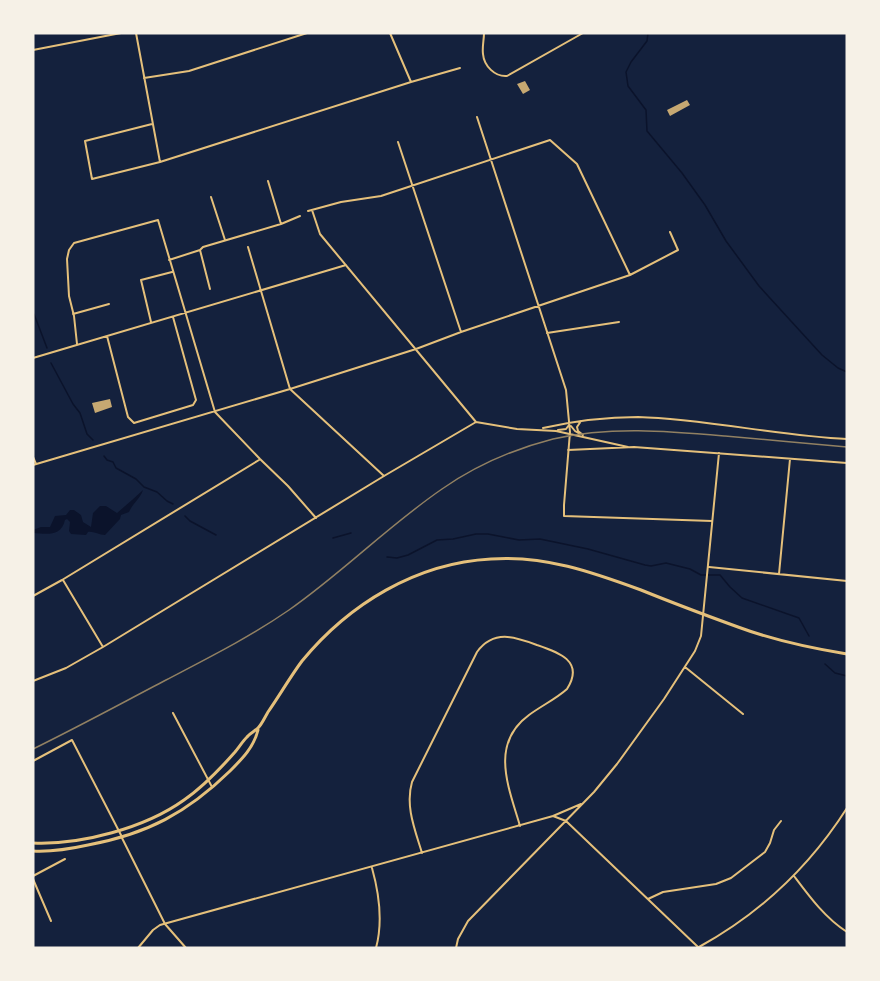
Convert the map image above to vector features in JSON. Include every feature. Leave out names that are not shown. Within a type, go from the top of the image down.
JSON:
[{"type":"main road","points":[[33,843],[59,843],[119,831],[147,821],[183,801],[208,780],[247,736],[258,728],[302,662],[339,623],[386,589],[417,575],[449,565],[474,560],[508,558],[562,564],[597,574],[769,637],[847,654]]},
{"type":"main road","points":[[33,851],[60,850],[122,838],[168,819],[187,808],[242,759],[256,740],[258,728]]},
{"type":"street","points":[[33,50],[121,33]]},
{"type":"street","points":[[136,33],[160,162]]},
{"type":"street","points":[[144,78],[189,71],[307,33]]},
{"type":"street","points":[[390,33],[411,82]]},
{"type":"street","points":[[484,33],[482,53],[484,61],[494,73],[503,77],[583,33]]},
{"type":"street","points":[[152,124],[85,141],[92,179],[160,162],[460,68]]},
{"type":"street","points":[[477,117],[566,390],[570,434],[564,516],[712,521]]},
{"type":"street","points":[[308,211],[341,202],[381,196],[550,140],[577,164],[630,275]]},
{"type":"street","points":[[398,142],[461,332]]},
{"type":"street","points":[[268,181],[280,224]]},
{"type":"street","points":[[211,197],[225,240]]},
{"type":"street","points":[[312,210],[320,234],[476,422]]},
{"type":"street","points":[[169,260],[300,216]]},
{"type":"street","points":[[77,345],[69,296],[67,259],[69,249],[74,243],[158,220],[215,412],[288,486],[316,518]]},
{"type":"street","points":[[33,457],[35,464],[215,412],[416,349],[630,275],[678,250],[670,232]]},
{"type":"street","points":[[248,247],[290,389],[384,476]]},
{"type":"street","points":[[200,250],[210,289]]},
{"type":"street","points":[[33,358],[346,265]]},
{"type":"street","points":[[151,322],[141,280],[173,272]]},
{"type":"street","points":[[73,314],[109,304]]},
{"type":"street","points":[[106,336],[128,417],[134,423],[193,405],[196,400],[173,316]]},
{"type":"street","points":[[547,333],[619,322]]},
{"type":"street","points":[[537,429],[626,417],[659,418],[847,439]]},
{"type":"street","points":[[33,681],[66,668],[103,647],[476,422],[513,428],[556,431],[628,447]]},
{"type":"street","points":[[581,422],[577,427],[582,437]]},
{"type":"street","points":[[556,431],[566,429],[570,423]]},
{"type":"street","points":[[570,423],[582,437]]},
{"type":"street","points":[[568,450],[628,447],[847,463]]},
{"type":"street","points":[[456,948],[458,939],[468,921],[584,803],[627,751],[653,716],[695,651],[701,636],[704,614],[719,453]]},
{"type":"street","points":[[33,596],[260,459]]},
{"type":"street","points":[[779,574],[790,459]]},
{"type":"street","points":[[709,567],[847,581]]},
{"type":"street","points":[[62,580],[103,647]]},
{"type":"street","points":[[847,619],[847,636]]},
{"type":"street","points":[[422,853],[410,807],[409,796],[412,782],[480,647],[503,636],[560,652],[569,661],[573,673],[567,689],[524,719],[508,741],[504,770],[520,826]]},
{"type":"street","points":[[685,667],[743,714]]},
{"type":"street","points":[[173,713],[212,787]]},
{"type":"street","points":[[33,760],[72,740],[165,924],[186,948]]},
{"type":"street","points":[[138,948],[157,927],[165,924],[520,826],[584,803]]},
{"type":"street","points":[[553,816],[566,821],[697,948],[764,903],[794,876],[827,837],[847,808]]},
{"type":"street","points":[[648,899],[663,892],[716,884],[731,878],[765,852],[774,830],[781,821]]},
{"type":"street","points":[[51,921],[33,877],[65,859]]},
{"type":"street","points":[[372,867],[378,891],[376,948]]},
{"type":"street","points":[[794,876],[809,897],[847,932]]},
{"type":"street","points":[[703,944],[707,948]]},
{"type":"water","points":[[143,490],[129,512],[121,515],[105,535],[90,532],[86,535],[71,534],[70,522],[67,519],[57,532],[33,533],[33,530],[41,527],[50,527],[55,516],[66,515],[70,510],[81,515],[83,522],[91,527],[93,513],[100,506],[106,506],[117,513]]},
{"type":"building","points":[[525,81],[530,90],[523,94],[517,84]]},
{"type":"building","points":[[687,100],[690,105],[670,116],[667,110]]},
{"type":"building","points":[[110,399],[112,407],[95,413],[92,403]]},
{"type":"waterway","points":[[648,33],[647,41],[626,72],[628,86],[646,110],[647,131],[682,173],[705,205],[726,241],[759,286],[822,355],[847,372]]},
{"type":"waterway","points":[[34,314],[47,348]]},
{"type":"waterway","points":[[51,363],[80,413],[87,434],[93,440]]},
{"type":"waterway","points":[[104,456],[113,462],[116,468],[173,504]]},
{"type":"waterway","points":[[185,516],[216,535]]},
{"type":"waterway","points":[[333,538],[351,533]]},
{"type":"waterway","points":[[387,557],[397,558],[408,555],[437,540],[476,534],[519,540],[540,539],[588,549],[645,565],[666,563],[690,569],[701,575],[720,575],[742,598],[799,618],[809,636]]},
{"type":"waterway","points":[[825,664],[835,673],[847,676]]},
{"type":"railway","points":[[33,749],[259,629],[309,596],[403,518],[442,489],[481,466],[524,448],[574,435],[617,431],[660,431],[847,447]]}]
